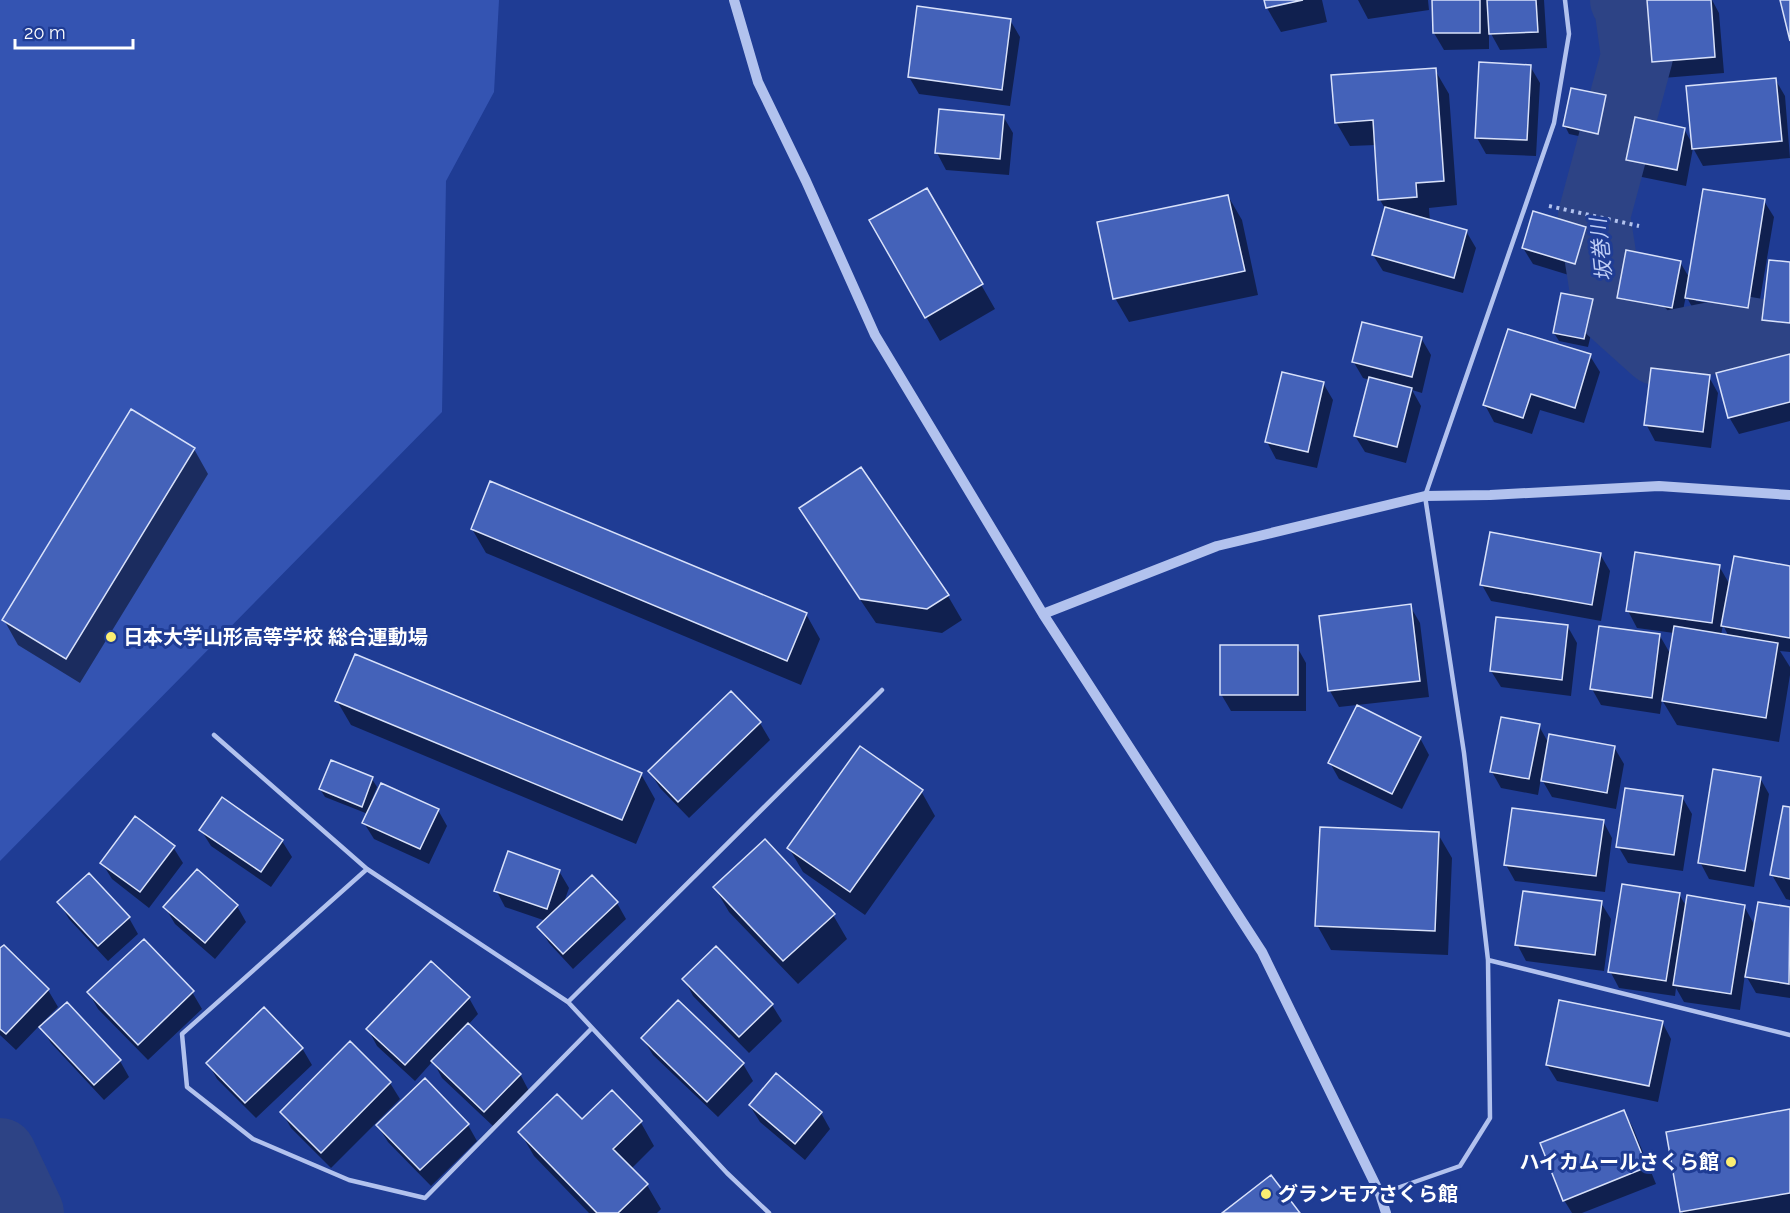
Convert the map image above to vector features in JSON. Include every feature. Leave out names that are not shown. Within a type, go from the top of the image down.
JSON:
[{"type":"street","points":[[734,0],[758,82],[806,181],[875,335],[1043,614],[1262,952],[1380,1194],[1386,1213]]},
{"type":"street","points":[[1043,614],[1217,546],[1425,496],[1659,486],[1790,495]]},
{"type":"lane","points":[[1380,1194],[1460,1166],[1490,1118],[1488,960],[1464,753],[1425,496],[1554,123],[1569,34],[1565,0]]},
{"type":"lane","points":[[568,1002],[882,690]]},
{"type":"lane","points":[[214,735],[367,869],[568,1002],[727,1173],[770,1213]]},
{"type":"lane","points":[[367,869],[182,1034],[187,1087],[253,1139],[349,1180],[425,1198],[592,1028]]},
{"type":"lane","points":[[1488,960],[1790,1035]]},
{"type":"path","points":[[1541,205],[1639,225]]},
{"type":"shaded area","name":"日本大学山形高等学校 総合運動場","points":[[0,0],[499,0],[494,92],[446,181],[442,412],[0,861]]},
{"type":"building","points":[[1264,0],[1303,0],[1266,8]]},
{"type":"building","points":[[1432,0],[1480,0],[1480,33],[1433,33]]},
{"type":"building","points":[[1487,0],[1536,0],[1538,32],[1489,34]]},
{"type":"building","points":[[1647,0],[1711,0],[1715,57],[1652,62]]},
{"type":"building","points":[[1780,0],[1790,0],[1790,41]]},
{"type":"building","points":[[917,6],[1011,19],[1002,90],[908,77]]},
{"type":"building","points":[[1479,62],[1531,65],[1527,140],[1475,138]]},
{"type":"building","points":[[1436,68],[1444,181],[1416,183],[1417,197],[1378,200],[1373,120],[1335,123],[1331,75]]},
{"type":"building","points":[[1776,78],[1782,141],[1692,149],[1686,86]]},
{"type":"building","points":[[1571,88],[1606,95],[1598,134],[1563,126]]},
{"type":"building","points":[[939,109],[1004,115],[1000,159],[935,153]]},
{"type":"building","points":[[1635,117],[1685,128],[1677,170],[1626,160]]},
{"type":"building","points":[[927,188],[983,284],[925,318],[869,220]]},
{"type":"building","points":[[1703,189],[1765,199],[1748,308],[1685,298]]},
{"type":"building","points":[[1228,195],[1245,271],[1113,299],[1097,222]]},
{"type":"building","points":[[1385,207],[1467,230],[1454,278],[1372,255]]},
{"type":"building","points":[[1533,211],[1586,227],[1575,264],[1522,248]]},
{"type":"building","points":[[1626,250],[1681,261],[1672,308],[1617,298]]},
{"type":"building","points":[[1769,260],[1790,262],[1790,323],[1762,320]]},
{"type":"building","points":[[1561,293],[1593,299],[1584,339],[1553,333]]},
{"type":"building","points":[[1362,322],[1422,337],[1412,377],[1352,362]]},
{"type":"building","points":[[1508,329],[1591,354],[1575,408],[1531,394],[1523,418],[1483,405]]},
{"type":"building","points":[[1790,354],[1790,402],[1728,418],[1716,373]]},
{"type":"building","points":[[1651,368],[1710,375],[1703,432],[1644,425]]},
{"type":"building","points":[[1282,372],[1324,382],[1308,452],[1265,442]]},
{"type":"building","points":[[1369,377],[1412,388],[1397,447],[1354,436]]},
{"type":"building","points":[[131,409],[195,448],[66,659],[2,620]]},
{"type":"building","points":[[861,467],[949,595],[927,609],[860,599],[799,508]]},
{"type":"building","points":[[490,481],[807,613],[787,661],[471,529]]},
{"type":"building","points":[[1490,532],[1601,553],[1592,605],[1480,585]]},
{"type":"building","points":[[1635,552],[1720,565],[1712,623],[1626,611]]},
{"type":"building","points":[[1734,556],[1790,566],[1790,638],[1721,626]]},
{"type":"building","points":[[1411,604],[1420,681],[1328,691],[1319,616]]},
{"type":"building","points":[[1496,617],[1568,625],[1562,680],[1490,671]]},
{"type":"building","points":[[1599,626],[1660,634],[1652,698],[1590,689]]},
{"type":"building","points":[[1674,626],[1778,643],[1766,718],[1662,701]]},
{"type":"building","points":[[1220,645],[1298,645],[1298,695],[1220,695]]},
{"type":"building","points":[[355,654],[642,773],[622,820],[335,701]]},
{"type":"building","points":[[731,691],[761,722],[678,802],[648,771]]},
{"type":"building","points":[[1357,705],[1421,737],[1392,794],[1328,763]]},
{"type":"building","points":[[1501,717],[1540,724],[1529,779],[1490,772]]},
{"type":"building","points":[[1549,734],[1615,746],[1607,793],[1541,781]]},
{"type":"building","points":[[860,746],[923,790],[850,892],[787,848]]},
{"type":"building","points":[[331,760],[373,777],[362,807],[319,789]]},
{"type":"building","points":[[1713,769],[1761,777],[1745,871],[1698,863]]},
{"type":"building","points":[[381,783],[439,809],[420,849],[362,823]]},
{"type":"building","points":[[1625,788],[1683,796],[1674,855],[1616,847]]},
{"type":"building","points":[[222,797],[283,840],[261,872],[199,830]]},
{"type":"building","points":[[1783,806],[1790,807],[1790,879],[1770,875]]},
{"type":"building","points":[[1512,808],[1604,820],[1596,876],[1504,865]]},
{"type":"building","points":[[135,816],[175,846],[140,892],[100,863]]},
{"type":"building","points":[[1320,827],[1439,832],[1435,931],[1315,926]]},
{"type":"building","points":[[765,839],[835,914],[783,961],[713,887]]},
{"type":"building","points":[[508,851],[560,870],[547,909],[494,891]]},
{"type":"building","points":[[197,869],[238,905],[205,943],[163,907]]},
{"type":"building","points":[[89,873],[130,917],[98,946],[57,902]]},
{"type":"building","points":[[592,875],[618,902],[563,954],[537,927]]},
{"type":"building","points":[[1622,884],[1680,893],[1666,981],[1608,972]]},
{"type":"building","points":[[1523,891],[1602,901],[1595,955],[1515,945]]},
{"type":"building","points":[[1687,895],[1745,905],[1731,994],[1673,985]]},
{"type":"building","points":[[1758,902],[1790,907],[1789,984],[1745,977]]},
{"type":"building","points":[[144,939],[194,991],[138,1045],[87,992]]},
{"type":"building","points":[[4,945],[49,989],[6,1034],[0,1029],[0,948]]},
{"type":"building","points":[[716,946],[773,1004],[739,1037],[682,979]]},
{"type":"building","points":[[431,961],[470,997],[405,1065],[366,1029]]},
{"type":"building","points":[[678,1000],[744,1063],[707,1102],[641,1038]]},
{"type":"building","points":[[1559,1000],[1663,1021],[1649,1086],[1546,1065]]},
{"type":"building","points":[[67,1002],[121,1060],[94,1085],[39,1027]]},
{"type":"building","points":[[264,1007],[303,1048],[245,1103],[206,1063]]},
{"type":"building","points":[[468,1023],[521,1074],[484,1112],[431,1061]]},
{"type":"building","points":[[350,1041],[391,1082],[321,1153],[280,1112]]},
{"type":"building","points":[[776,1073],[822,1112],[795,1144],[749,1105]]},
{"type":"building","points":[[425,1078],[469,1124],[420,1170],[376,1125]]},
{"type":"building","points":[[612,1090],[642,1121],[613,1149],[648,1184],[618,1213],[597,1213],[518,1132],[557,1094],[582,1119]]},
{"type":"building","name":"ハイカムールさくら館","points":[[1790,1109],[1790,1193],[1680,1212],[1666,1132]]},
{"type":"building","points":[[1624,1110],[1647,1167],[1563,1201],[1540,1143]]},
{"type":"building","name":"グランモアさくら館","points":[[1271,1175],[1300,1213],[1222,1213]]},
{"type":"waterway","name":"坂巻川","points":[[1626,0],[1630,5],[1637,56],[1594,216],[1608,305],[1657,349],[1742,332],[1790,340]]},
{"type":"waterway","points":[[0,1154],[28,1213]]},
{"type":"place","name":"日本大学山形高等学校 総合運動場","points":[[111,637]]},
{"type":"place","name":"ハイカムールさくら館","points":[[1731,1162]]},
{"type":"place","name":"グランモアさくら館","points":[[1266,1194]]}]
